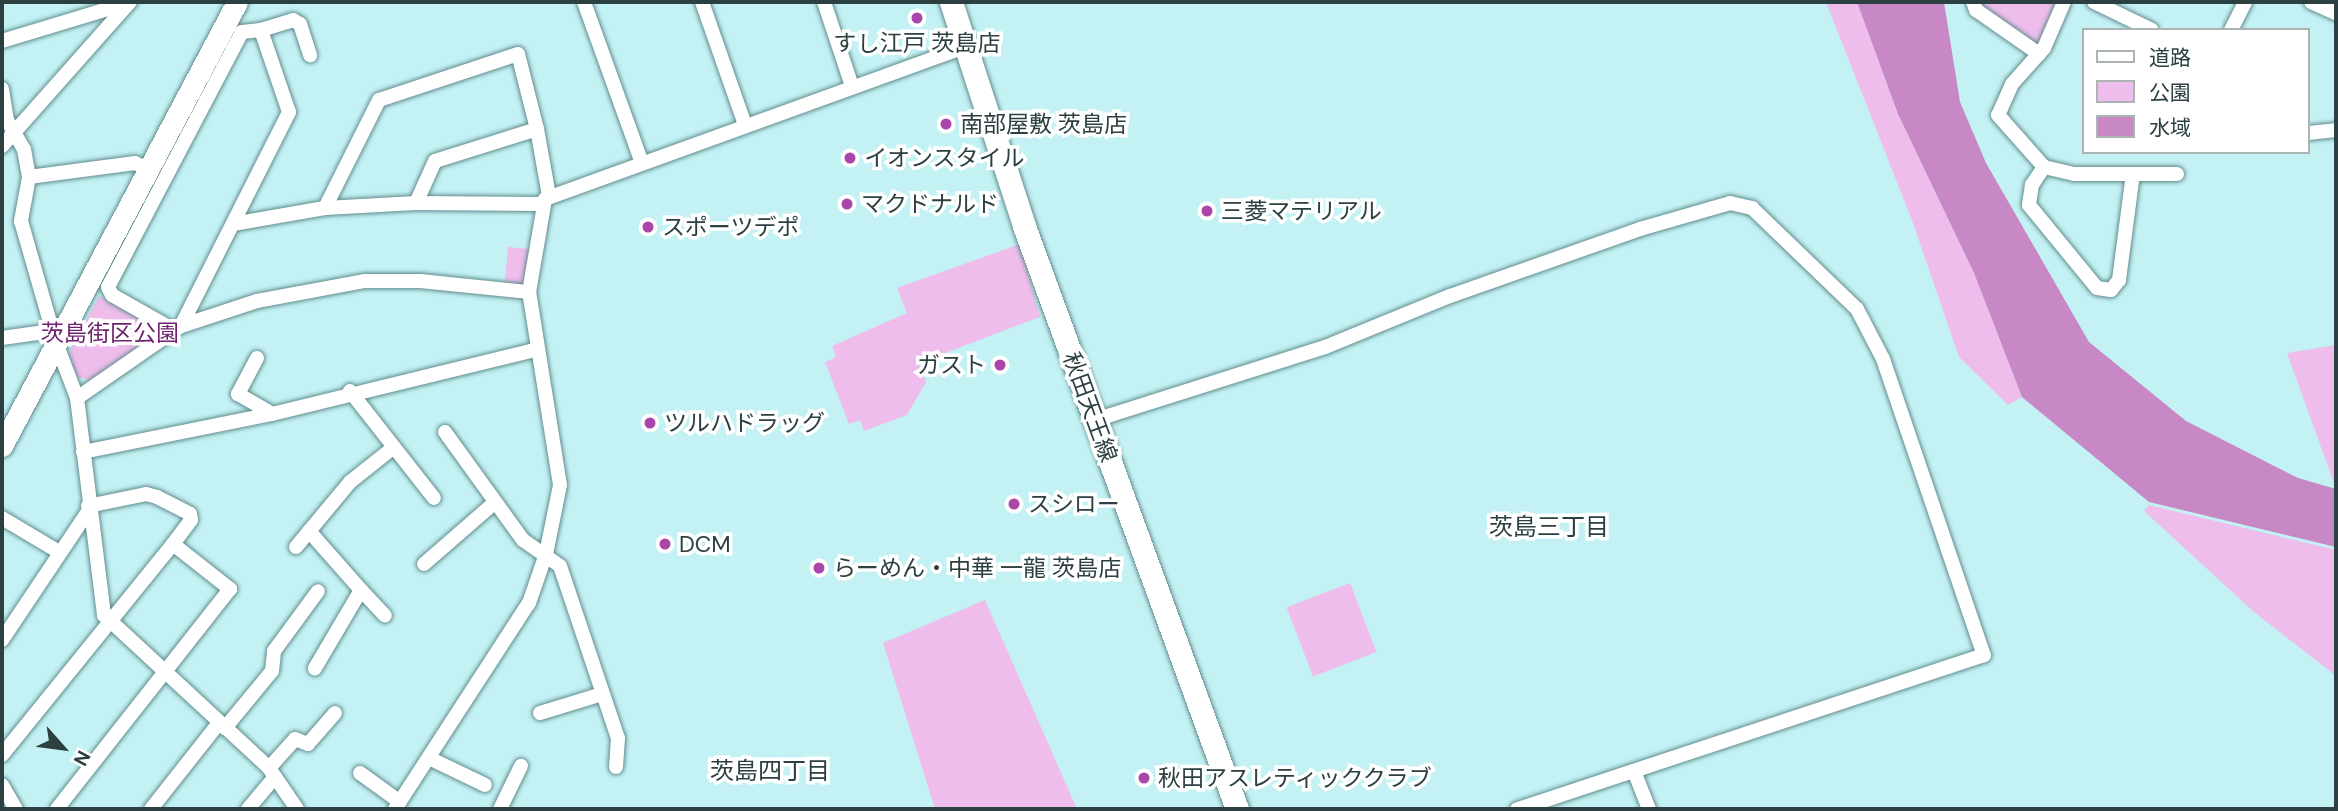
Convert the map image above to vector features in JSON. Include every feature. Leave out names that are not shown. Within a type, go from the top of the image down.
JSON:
[{"type":"main road","name":"秋田天王線","points":[[951,2],[1022,219],[1237,809]]},
{"type":"street","points":[[2,41],[130,2]]},
{"type":"street","points":[[2,146],[130,2]]},
{"type":"street","points":[[2,446],[54,337],[149,169],[237,2]]},
{"type":"street","points":[[584,2],[642,163]]},
{"type":"street","points":[[702,2],[745,125]]},
{"type":"street","points":[[824,2],[852,86]]},
{"type":"street","points":[[1973,2],[1976,10],[2039,54]]},
{"type":"street","points":[[2064,2],[2039,54],[2012,85],[1998,115],[2044,167],[2074,174],[2177,174]]},
{"type":"street","points":[[2094,2],[2148,28]]},
{"type":"street","points":[[2232,28],[2245,2]]},
{"type":"street","points":[[2311,2],[2336,13]]},
{"type":"street","points":[[2336,2],[2336,7]]},
{"type":"street","points":[[177,328],[112,295],[108,286],[242,32],[261,30],[293,20],[300,24],[310,55]]},
{"type":"street","points":[[177,328],[289,111],[261,30]]},
{"type":"street","points":[[233,224],[325,208],[416,202],[546,200],[967,46]]},
{"type":"street","points":[[325,208],[380,100],[517,54],[537,129],[546,200],[529,292],[560,485],[546,554],[529,603],[398,806],[360,773]]},
{"type":"street","points":[[2,89],[7,120],[24,149],[29,177],[21,221],[54,337],[78,398],[89,508],[109,624],[272,773],[297,809]]},
{"type":"street","points":[[416,202],[435,161],[537,129]]},
{"type":"street","points":[[2310,133],[2336,130]]},
{"type":"street","points":[[29,177],[135,163],[149,169]]},
{"type":"street","points":[[2044,167],[2032,185],[2029,205],[2098,288],[2111,290],[2119,280],[2133,174]]},
{"type":"street","points":[[1095,420],[1325,347],[1450,296],[1640,229],[1730,203],[1752,208],[1857,309],[1878,349],[1984,655],[1517,809]]},
{"type":"street","points":[[78,398],[177,328],[257,300],[365,281],[419,281],[529,292]]},
{"type":"street","points":[[2,338],[54,337]]},
{"type":"street","points":[[83,452],[272,414],[350,391],[538,349]]},
{"type":"street","points":[[257,358],[238,394],[272,414]]},
{"type":"street","points":[[350,391],[434,498]]},
{"type":"street","points":[[444,432],[493,504],[523,540],[560,566],[618,738],[616,767]]},
{"type":"street","points":[[296,547],[350,482],[394,447]]},
{"type":"street","points":[[2,640],[89,508],[146,494],[190,514],[191,520],[173,544],[2,755]]},
{"type":"street","points":[[424,564],[493,504]]},
{"type":"street","points":[[2,518],[59,552]]},
{"type":"street","points":[[309,531],[385,616]]},
{"type":"street","points":[[57,809],[230,589],[173,544]]},
{"type":"street","points":[[315,668],[361,590]]},
{"type":"street","points":[[151,809],[272,671],[274,651],[318,591]]},
{"type":"street","points":[[540,713],[602,694]]},
{"type":"street","points":[[248,809],[295,739],[308,744],[335,713]]},
{"type":"street","points":[[429,758],[485,785]]},
{"type":"street","points":[[500,809],[520,766]]},
{"type":"street","points":[[1634,771],[1649,809]]},
{"type":"street","points":[[2,785],[16,809]]},
{"type":"green space","points":[[1826,2],[1857,2],[1898,114],[1974,273],[2022,397],[2008,405],[1959,357],[1913,223]]},
{"type":"green space","points":[[1982,2],[2060,2],[2038,45],[1979,6]]},
{"type":"green space","points":[[1020,244],[1040,317],[919,363],[926,382],[907,415],[864,431],[860,420],[849,424],[825,362],[836,357],[832,346],[907,313],[897,288]]},
{"type":"green space","points":[[508,247],[530,249],[527,285],[505,283]]},
{"type":"green space","name":"茨島街区公園","points":[[99,296],[156,324],[157,331],[96,381],[77,377],[69,353]]},
{"type":"green space","points":[[2336,345],[2336,489],[2287,353]]},
{"type":"green space","points":[[2149,505],[2336,550],[2336,676],[2254,612],[2144,511]]},
{"type":"green space","points":[[1350,583],[1377,652],[1313,676],[1287,607]]},
{"type":"green space","points":[[985,600],[1077,809],[935,809],[883,643]]},
{"type":"water","points":[[1857,2],[1944,2],[1960,102],[1986,163],[2089,342],[2186,421],[2298,478],[2336,489],[2336,547],[2149,502],[2022,397],[1974,273],[1898,114]]},
{"type":"place","name":"すし江戸 茨島店","points":[[917,18]]},
{"type":"place","name":"南部屋敷 茨島店","points":[[946,124]]},
{"type":"place","name":"イオンスタイル","points":[[850,158]]},
{"type":"place","name":"マクドナルド","points":[[847,204]]},
{"type":"place","name":"三菱マテリアル","points":[[1207,211]]},
{"type":"place","name":"スポーツデポ","points":[[648,227]]},
{"type":"place","name":"ガスト","points":[[1000,365]]},
{"type":"place","name":"ツルハドラッグ","points":[[650,423]]},
{"type":"place","name":"スシロー","points":[[1014,504]]},
{"type":"place","name":"DCM","points":[[665,544]]},
{"type":"place","name":"らーめん・中華 一龍 茨島店","points":[[819,568]]},
{"type":"place","name":"秋田アスレティッククラブ","points":[[1144,778]]},
{"type":"district","name":"茨島三丁目","points":[[1549,527]]},
{"type":"district","name":"茨島四丁目","points":[[770,771]]}]
